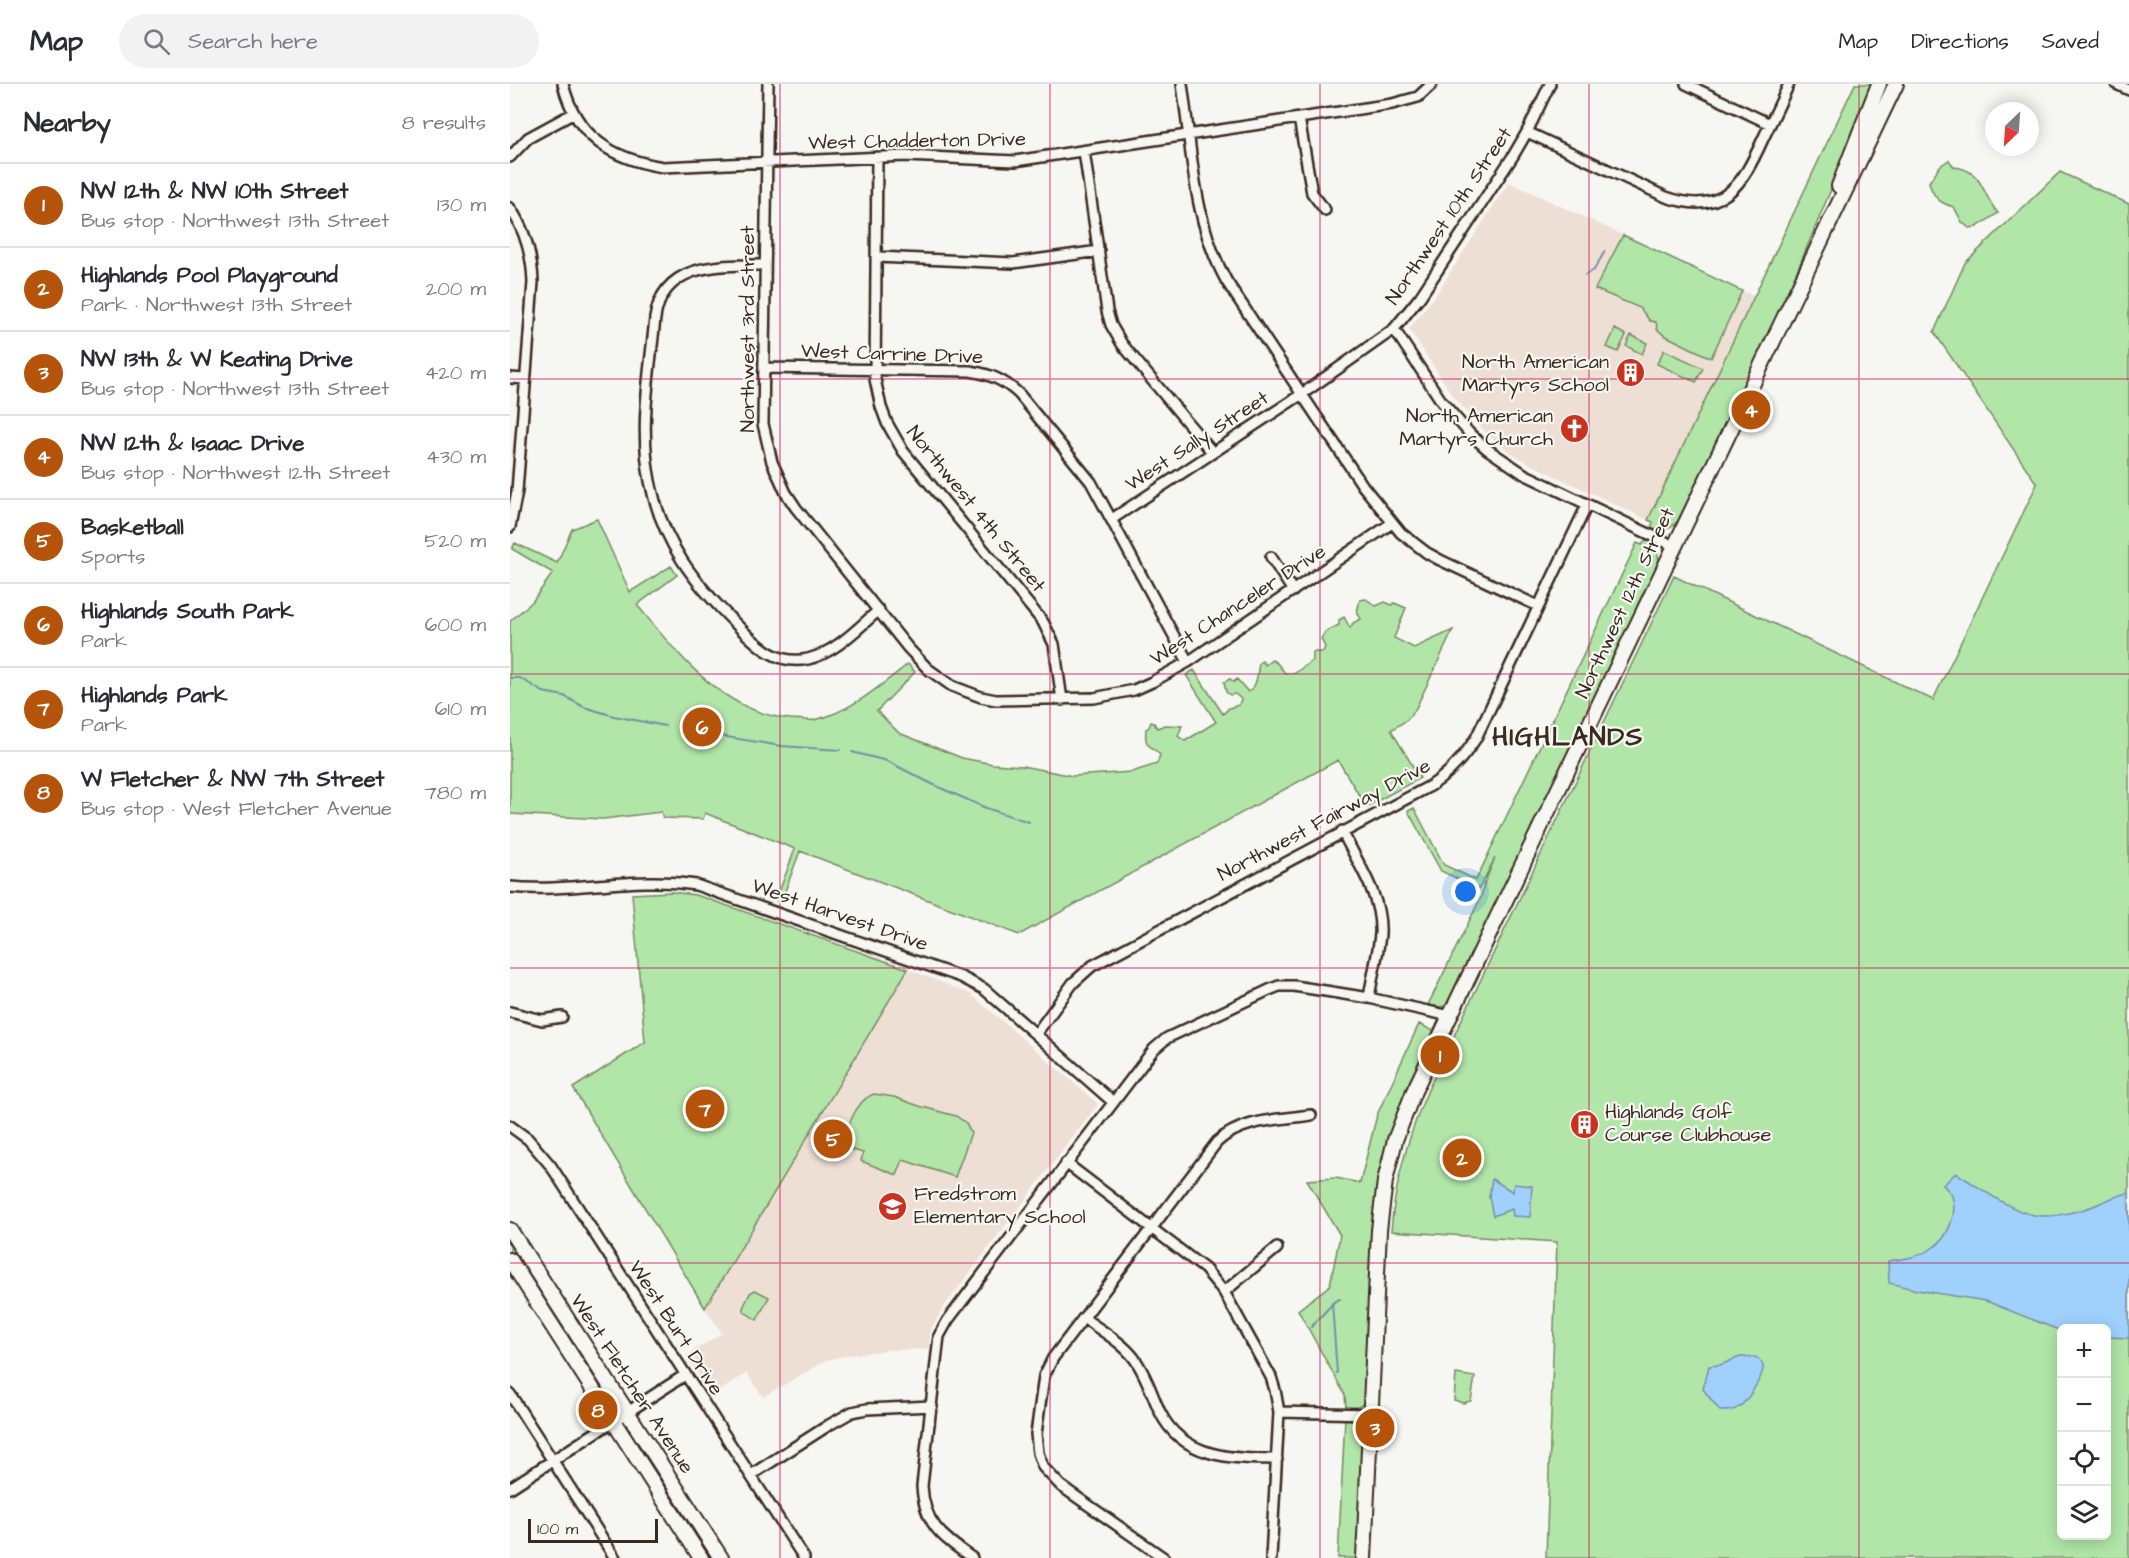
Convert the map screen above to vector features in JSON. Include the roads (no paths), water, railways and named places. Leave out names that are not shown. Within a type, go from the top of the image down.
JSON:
[{"type":"main road","name":"Northwest 12th Street","points":[[1805,272],[1880,84]]},
{"type":"main road","name":"Northwest 12th Street","points":[[1364,1558],[1379,1230],[1385,1181],[1401,1122],[1896,84]]},
{"type":"main road","name":"West Fletcher Avenue","points":[[510,1230],[721,1558]]},
{"type":"main road","name":"West Fletcher Avenue","points":[[510,1260],[701,1558]]},
{"type":"street","name":"West Chadderton Drive","points":[[563,84],[573,113],[592,137],[604,147],[632,161],[663,167],[906,156],[1006,161],[1392,104],[1418,97],[1432,84]]},
{"type":"street","name":"Northwest 3rd Street","points":[[768,84],[763,424],[766,444],[777,477],[796,508],[879,610]]},
{"type":"street","points":[[1182,84],[1204,225],[1211,251],[1227,282],[1363,486],[1392,523],[1426,553],[1538,606]]},
{"type":"street","name":"Northwest 10th Street","points":[[1302,394],[1394,329],[1420,297],[1527,132],[1550,84]]},
{"type":"street","points":[[1686,84],[1770,123]]},
{"type":"street","points":[[1527,132],[1666,197],[1684,202],[1715,200],[1743,180],[1790,84]]},
{"type":"street","points":[[2116,84],[2129,90]]},
{"type":"street","points":[[510,157],[528,138],[573,113]]},
{"type":"street","points":[[1299,118],[1312,193],[1324,210]]},
{"type":"street","points":[[1084,151],[1107,311],[1115,334],[1212,452]]},
{"type":"street","name":"Northwest 4th Street","points":[[878,157],[875,369],[881,407],[898,444],[1043,622],[1054,644],[1062,700]]},
{"type":"street","points":[[510,208],[522,227],[533,265],[533,295],[510,527]]},
{"type":"street","points":[[877,257],[1012,263],[1099,251]]},
{"type":"street","points":[[765,265],[689,271],[671,283],[659,300],[655,318],[645,435],[650,482],[660,517],[675,549],[696,583],[756,644],[773,655],[796,660],[825,653],[879,610]]},
{"type":"street","points":[[1394,329],[1442,402],[1470,434],[1514,468],[1674,546]]},
{"type":"street","name":"West Carrine Drive","points":[[764,368],[970,371],[984,373],[1009,385],[1084,472],[1112,519],[1188,662]]},
{"type":"street","points":[[510,378],[525,379]]},
{"type":"street","name":"West Sally Street","points":[[1112,519],[1302,394]]},
{"type":"street","name":"Northwest Fairway Drive","points":[[1036,1034],[1073,983],[1092,966],[1432,784],[1465,756],[1476,738],[1587,505]]},
{"type":"street","name":"West Chanceler Drive","points":[[879,610],[916,657],[928,669],[952,686],[996,700],[1094,698],[1134,690],[1188,662],[1392,523]]},
{"type":"street","points":[[1271,557],[1293,591]]},
{"type":"street","points":[[1342,831],[1378,906],[1380,936],[1369,998]]},
{"type":"street","name":"West Harvest Drive","points":[[510,887],[555,889],[680,882],[707,888],[967,979],[984,989],[1113,1102]]},
{"type":"street","points":[[972,1558],[939,1533],[925,1511],[922,1486],[938,1348],[943,1328],[1066,1163],[1160,1043],[1279,986],[1294,986],[1369,998],[1450,1016]]},
{"type":"street","points":[[510,1012],[542,1020],[562,1017]]},
{"type":"street","points":[[1164,1558],[1061,1486],[1047,1473],[1036,1444],[1044,1376],[1053,1358],[1211,1148],[1224,1135],[1243,1125],[1311,1115]]},
{"type":"street","name":"West Burt Drive","points":[[510,1126],[528,1139],[546,1159],[804,1558]]},
{"type":"street","points":[[1066,1163],[1205,1269],[1224,1292],[1271,1377],[1279,1412],[1271,1558]]},
{"type":"street","points":[[1224,1292],[1277,1248]]},
{"type":"street","points":[[1084,1318],[1131,1354],[1164,1419],[1182,1440],[1199,1450],[1217,1456],[1277,1459]]},
{"type":"street","points":[[510,1488],[685,1375]]},
{"type":"street","points":[[510,1394],[612,1557]]},
{"type":"street","points":[[751,1475],[852,1412],[867,1409],[932,1406]]},
{"type":"street","points":[[1279,1412],[1370,1414]]},
{"type":"water","points":[[1956,1173],[2014,1208],[2040,1216],[2075,1211],[2129,1193],[2129,1338],[2111,1337],[2111,1324],[2057,1324],[2057,1329],[1986,1301],[1889,1283],[1888,1261],[1923,1253],[1934,1247],[1944,1237],[1953,1217],[1954,1202],[1943,1185]]},
{"type":"water","points":[[1492,1179],[1513,1192],[1514,1184],[1532,1186],[1530,1217],[1513,1216],[1512,1209],[1493,1216],[1489,1197]]},
{"type":"water","points":[[1740,1357],[1756,1357],[1763,1365],[1762,1373],[1742,1405],[1732,1410],[1720,1411],[1703,1389],[1709,1366],[1720,1365]]},
{"type":"waterway","points":[[1585,275],[1594,270],[1605,251]]},
{"type":"waterway","points":[[510,678],[520,678],[543,692],[564,696],[584,707],[614,716],[665,726]]},
{"type":"waterway","points":[[678,729],[781,746],[840,750]]},
{"type":"waterway","points":[[852,752],[887,761],[986,808],[1029,822]]},
{"type":"waterway","points":[[1311,1327],[1335,1301],[1340,1299]]},
{"type":"waterway","points":[[1332,1303],[1337,1373]]},
{"type":"place","name":"North American Martyrs School","points":[[1630,373]]},
{"type":"place","name":"NW 12th & Isaac Drive","points":[[1751,410]]},
{"type":"place","name":"North American Martyrs Church","points":[[1574,428]]},
{"type":"place","name":"Highlands South Park","points":[[702,727]]},
{"type":"place","name":"NW 12th & NW 10th Street","points":[[1440,1055]]},
{"type":"place","name":"Highlands Park","points":[[705,1109]]},
{"type":"place","name":"Highlands Golf Course Clubhouse","points":[[1584,1124]]},
{"type":"place","name":"Basketball","points":[[833,1139]]},
{"type":"place","name":"Highlands Pool Playground","points":[[1462,1158]]},
{"type":"place","name":"Fredstrom Elementary School","points":[[893,1206]]},
{"type":"place","name":"W Fletcher & NW 7th Street","points":[[598,1410]]},
{"type":"place","name":"NW 13th & W Keating Drive","points":[[1375,1428]]},
{"type":"district","name":"HIGHLANDS","points":[[1568,737]]}]
